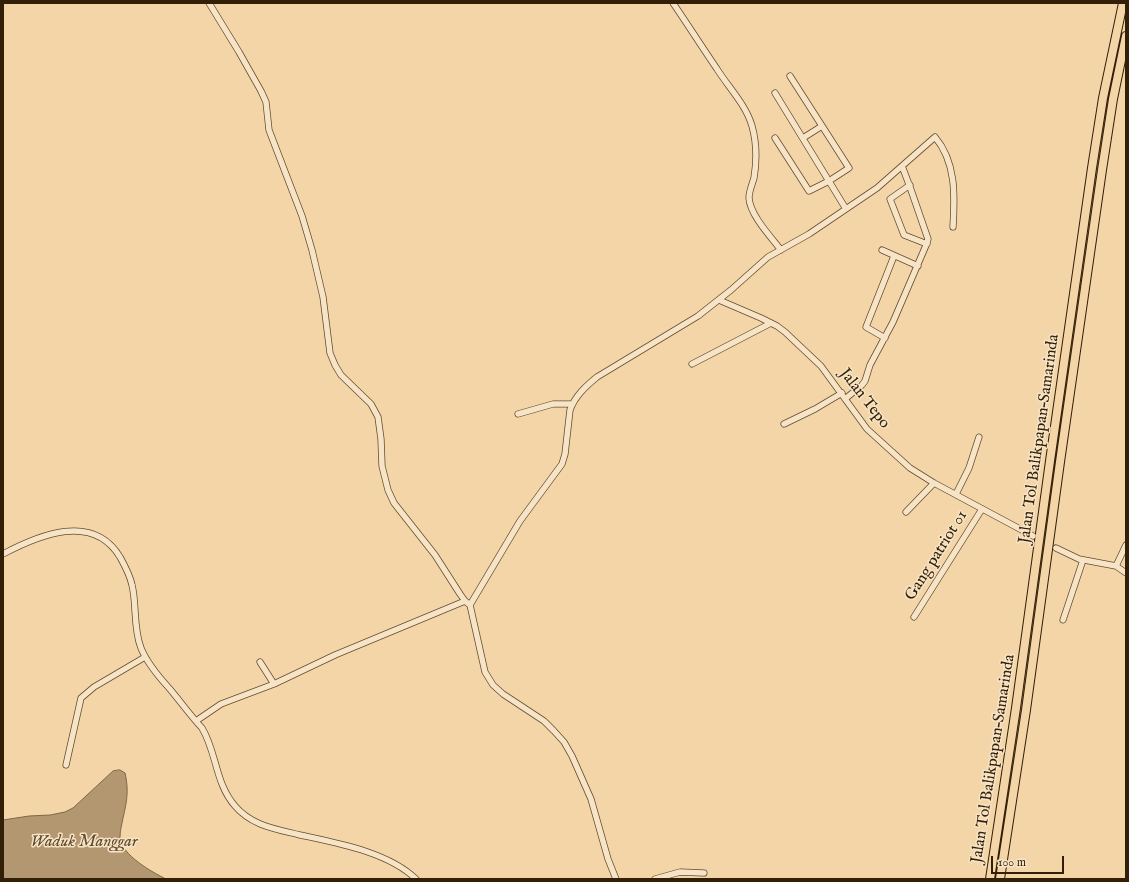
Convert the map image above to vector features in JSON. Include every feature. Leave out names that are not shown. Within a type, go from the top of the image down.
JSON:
[{"type":"highway","name":"Jalan Tol Balikpapan–Samarinda","points":[[990,879],[1021,678],[1051,453],[1092,168],[1103,98],[1123,3]]},
{"type":"highway","name":"Jalan Tol Balikpapan–Samarinda","points":[[1000,879],[1041,611],[1060,462],[1102,170],[1113,99],[1126,36]]},
{"type":"street","points":[[209,3],[239,52],[266,102],[269,130],[274,147],[302,216],[312,250],[323,297],[330,353],[341,375],[371,404],[378,417],[381,439],[382,466],[388,490],[394,503],[435,555],[467,603],[484,672],[493,685],[502,694],[544,721],[564,742],[572,756],[591,799],[608,859],[616,879]]},
{"type":"street","points":[[673,3],[716,69],[739,100],[748,116],[752,126],[757,152],[757,161],[749,200],[752,210],[780,250]]},
{"type":"street","points":[[775,138],[808,190],[811,191],[849,168],[790,76]]},
{"type":"street","points":[[775,93],[846,209]]},
{"type":"street","points":[[803,138],[822,126]]},
{"type":"street","points":[[196,720],[221,704],[274,684],[335,655],[467,603],[520,521],[562,464],[565,454],[570,410],[572,404],[586,386],[597,377],[693,319],[742,282],[768,257],[809,234],[877,188],[934,137],[946,153],[950,165],[954,191],[953,227]]},
{"type":"street","points":[[846,399],[862,385],[865,380],[870,365],[893,322],[927,244],[928,239],[902,166]]},
{"type":"street","points":[[910,185],[890,199],[904,235],[927,244]]},
{"type":"street","points":[[882,250],[918,266]]},
{"type":"street","points":[[885,338],[866,327],[894,256]]},
{"type":"street","name":"Jalan Tepo","points":[[719,300],[771,323],[785,332],[816,360],[842,393],[855,414],[874,437],[910,468],[934,483],[1033,536]]},
{"type":"street","points":[[692,364],[771,323]]},
{"type":"street","points":[[784,424],[815,409],[842,393]]},
{"type":"street","points":[[518,414],[553,404],[572,404]]},
{"type":"street","points":[[956,494],[969,468],[980,437]]},
{"type":"street","points":[[906,512],[934,483]]},
{"type":"street","name":"Gang patriot 01","points":[[914,617],[982,509]]},
{"type":"street","points":[[3,554],[33,539],[55,533],[69,531],[93,533],[103,538],[116,551],[128,572],[132,584],[138,639],[145,657],[196,720],[207,737],[219,779],[225,793],[236,807],[248,818],[268,828],[364,850],[405,870],[416,879]]},
{"type":"street","points":[[1116,566],[1126,545]]},
{"type":"street","points":[[1056,548],[1083,560],[1116,566],[1126,573]]},
{"type":"street","points":[[1063,620],[1083,560]]},
{"type":"street","points":[[66,765],[81,698],[94,687],[145,657]]},
{"type":"street","points":[[260,662],[274,684]]},
{"type":"street","points":[[655,879],[680,872],[704,873]]},
{"type":"water","name":"Waduk Manggar","points":[[120,770],[125,773],[127,790],[126,806],[120,832],[122,844],[131,856],[138,862],[166,879],[3,879],[3,820],[65,812],[73,808],[113,771]]}]
